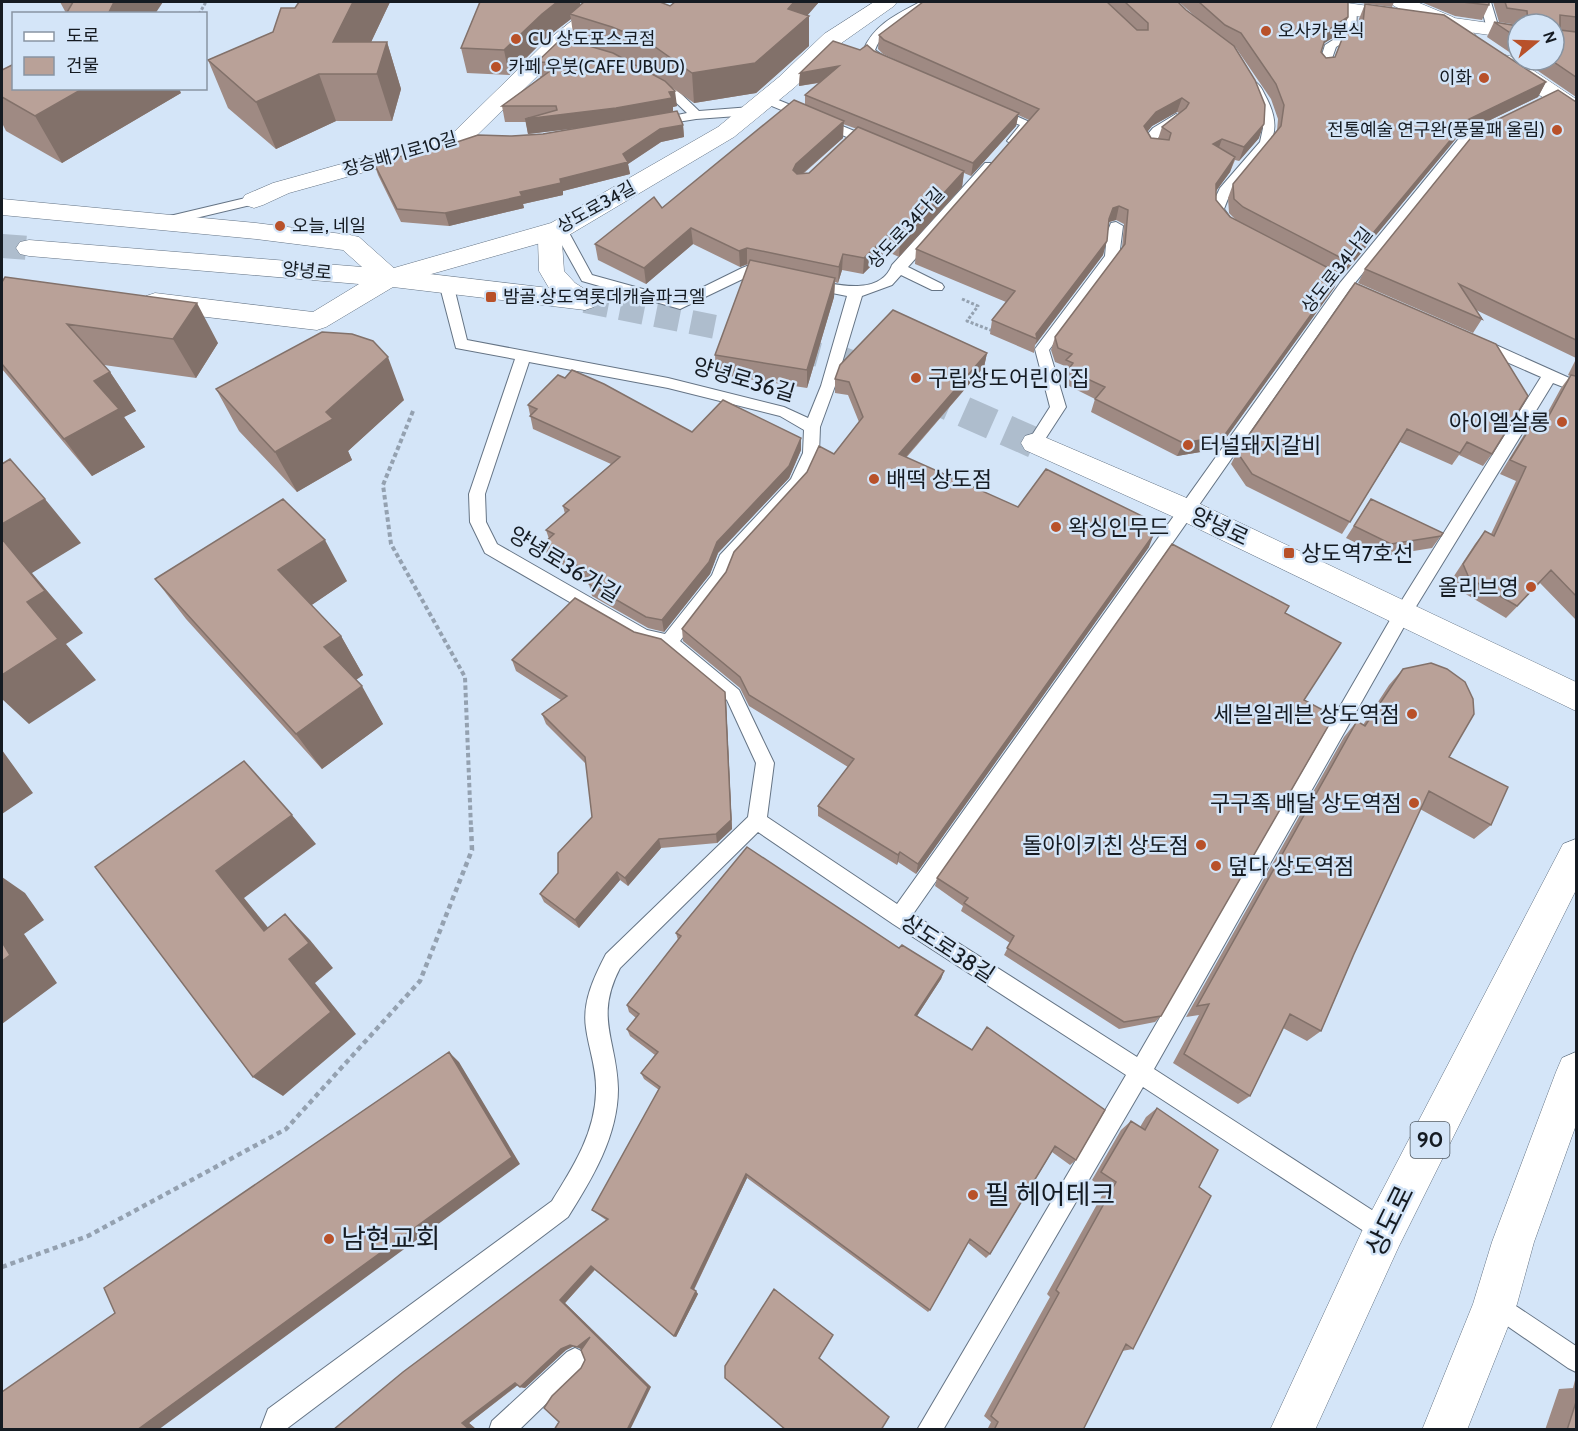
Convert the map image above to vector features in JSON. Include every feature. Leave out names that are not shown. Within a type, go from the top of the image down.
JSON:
[{"type":"main road","name":"장승배기로10길","points":[[254,200],[281,188],[467,139],[607,2]]},
{"type":"main road","name":"상도로34길","points":[[389,278],[560,229],[726,132],[832,39],[887,2]]},
{"type":"main road","points":[[1299,2],[1445,22]]},
{"type":"main road","points":[[1401,2],[1489,43],[1576,109]]},
{"type":"main road","points":[[1489,43],[1506,37]]},
{"type":"main road","points":[[2,207],[256,231],[350,243],[389,278],[316,321],[130,299]]},
{"type":"main road","points":[[2,224],[19,213],[31,210]]},
{"type":"main road","name":"양녕로","points":[[29,248],[446,283],[585,301],[558,285],[549,265],[550,240],[560,229]]},
{"type":"main road","name":"양녕로","points":[[1035,443],[1186,510],[1576,697]]},
{"type":"main road","name":"상도로","points":[[1292,1430],[1384,1231],[1576,855]]},
{"type":"main road","points":[[1444,1430],[1495,1304],[1513,1242],[1576,1072]]},
{"type":"lane","points":[[900,69],[878,59],[869,51],[871,40],[927,2]]},
{"type":"lane","points":[[1485,2],[1489,43]]},
{"type":"lane","points":[[1324,67],[1331,45],[1350,35],[1351,9]]},
{"type":"lane","points":[[1242,232],[1221,218],[1217,209],[1220,196],[1268,139],[1270,120],[1263,100],[1245,72]]},
{"type":"lane","points":[[641,75],[672,92],[696,115]]},
{"type":"lane","points":[[1536,105],[1557,95]]},
{"type":"lane","points":[[643,126],[759,105],[851,139],[887,149]]},
{"type":"lane","name":"상도로34다길","points":[[812,427],[828,386],[855,294],[874,289],[887,282],[968,182],[1000,154],[1028,124],[986,106]]},
{"type":"lane","points":[[1159,149],[1152,147],[1148,141],[1152,133],[1166,127],[1176,118]]},
{"type":"lane","name":"상도로34나길","points":[[900,917],[1345,286],[1466,140],[1506,120]]},
{"type":"lane","points":[[1225,163],[1243,170]]},
{"type":"lane","points":[[161,222],[254,200]]},
{"type":"lane","points":[[254,200],[249,208],[251,222],[256,231]]},
{"type":"lane","points":[[1035,443],[1058,406],[1042,350],[1112,257],[1114,244],[1112,235],[1116,226]]},
{"type":"lane","points":[[560,229],[587,278],[680,303],[747,271],[780,278]]},
{"type":"lane","points":[[897,268],[937,287]]},
{"type":"lane","points":[[801,282],[855,294]]},
{"type":"lane","name":"양녕로36길","points":[[446,283],[461,344],[668,383],[784,412],[812,427],[811,453],[796,483],[726,560],[719,579],[669,642]]},
{"type":"lane","points":[[1474,342],[1576,387]]},
{"type":"lane","name":"양녕로36가길","points":[[524,356],[477,494],[478,522],[491,548],[643,636],[669,642]]},
{"type":"lane","points":[[929,1430],[1140,1072],[1403,613],[1550,375]]},
{"type":"lane","points":[[272,1430],[277,1418],[560,1209],[587,1167],[603,1125],[607,1073],[596,1022],[600,985],[613,961],[757,821],[765,763],[733,694],[669,642]]},
{"type":"lane","name":"상도로38길","points":[[757,821],[900,917],[1384,1231]]},
{"type":"lane","points":[[1495,1304],[1576,1360]]},
{"type":"lane","points":[[501,1430],[574,1360]]},
{"type":"path","points":[[978,306],[967,321],[1042,350]]},
{"type":"path","points":[[2,1267],[88,1236],[286,1129],[420,981],[472,850],[465,677],[391,544],[382,485],[412,411]]},
{"type":"building","points":[[73,2],[114,2],[109,12],[67,12]]},
{"type":"building","points":[[299,2],[353,2],[333,42],[387,42],[377,74],[319,74],[256,102],[208,60],[273,32],[281,8],[295,8]]},
{"type":"building","points":[[480,2],[557,2],[504,50],[461,48]]},
{"type":"building","points":[[584,2],[660,2],[670,6],[675,2],[794,2],[788,9],[809,16],[755,63],[692,73],[648,42],[612,27],[570,14]]},
{"type":"building","points":[[923,2],[1107,2],[1137,30],[1148,30],[1148,23],[1125,2],[1178,2],[1234,46],[1255,80],[1265,105],[1264,124],[1244,147],[1222,139],[1213,144],[1235,157],[1216,184],[1216,200],[1230,217],[1340,274],[1224,436],[1183,443],[1095,399],[1105,387],[1068,370],[1073,363],[1066,360],[1072,354],[1058,348],[1055,337],[1125,244],[1128,210],[1119,206],[1113,208],[1109,219],[1107,241],[1036,334],[1037,339],[992,320],[1015,291],[916,249],[1039,109],[884,40],[879,35]],"holes":[[[1182,98],[1189,103],[1162,127],[1171,133],[1169,140],[1151,138],[1144,126],[1156,112]]]},
{"type":"building","points":[[1199,2],[1348,2],[1348,17],[1328,30],[1321,52],[1326,58],[1335,57],[1344,34],[1363,23],[1365,4],[1444,15],[1506,56],[1506,72],[1531,72],[1546,82],[1467,120],[1349,262],[1243,207],[1234,199],[1233,184],[1281,126],[1284,105],[1276,84],[1241,33],[1225,25]]},
{"type":"building","points":[[1462,2],[1489,2],[1489,5]]},
{"type":"building","points":[[1505,2],[1576,2],[1576,17],[1566,16],[1566,12],[1527,12],[1507,8]]},
{"type":"building","points":[[1494,22],[1506,24],[1506,30]]},
{"type":"building","points":[[1566,31],[1576,32],[1576,77],[1566,70]]},
{"type":"building","points":[[562,38],[613,53],[665,81],[675,91],[669,92],[672,98],[616,108],[525,119],[557,110],[556,106],[502,106],[561,63],[537,62]]},
{"type":"building","points":[[833,41],[860,50],[867,45],[874,51],[1019,113],[973,163],[805,95],[839,66],[800,73]]},
{"type":"building","points":[[12,65],[12,90],[80,90],[35,116],[2,97],[2,70]]},
{"type":"building","points":[[1558,90],[1576,102],[1576,340],[1459,284],[1482,319],[1365,269],[1478,129]]},
{"type":"building","points":[[794,100],[844,121],[796,164],[793,170],[797,174],[809,173],[858,127],[964,171],[900,241],[888,235],[864,258],[843,254],[839,267],[747,248],[739,251],[691,228],[644,268],[595,244],[654,197],[662,208]]},
{"type":"building","points":[[677,111],[683,125],[660,129],[623,154],[628,162],[560,179],[561,183],[520,192],[522,196],[445,213],[397,209],[374,163],[478,135],[543,134]]},
{"type":"building","points":[[750,260],[835,278],[807,370],[715,355]]},
{"type":"building","points":[[5,277],[197,303],[173,339],[67,324],[110,372],[94,381],[119,409],[64,439],[2,364],[2,282]]},
{"type":"building","points":[[1355,283],[1496,344],[1528,396],[1492,454],[1467,442],[1460,453],[1407,429],[1350,522],[1252,474],[1237,452]]},
{"type":"building","points":[[893,310],[987,353],[899,454],[1018,507],[1046,469],[1144,517],[1137,526],[1154,534],[918,864],[900,852],[898,855],[818,806],[854,759],[749,695],[740,677],[682,629],[726,572],[734,552],[807,472],[819,446],[834,454],[863,417],[849,382],[835,379],[840,365]]},
{"type":"building","points":[[322,332],[352,334],[373,341],[388,357],[326,412],[333,419],[275,452],[216,389]]},
{"type":"building","points":[[572,370],[604,384],[692,432],[723,400],[801,438],[789,466],[717,542],[709,562],[662,620],[646,617],[589,584],[596,578],[544,543],[554,534],[546,530],[569,510],[563,506],[620,457],[530,416],[537,409],[528,405],[558,375],[565,378]]},
{"type":"building","points":[[1571,375],[1576,376],[1576,596],[1551,570],[1517,606],[1469,578],[1463,564],[1485,531],[1494,536],[1526,467],[1510,460],[1540,412],[1546,421]]},
{"type":"building","points":[[10,459],[45,499],[2,524],[2,464]]},
{"type":"building","points":[[283,499],[325,540],[278,570],[341,636],[324,647],[362,686],[296,734],[155,579]]},
{"type":"building","points":[[1371,499],[1443,533],[1441,536],[1391,544],[1354,526]]},
{"type":"building","points":[[2,539],[45,591],[27,602],[58,639],[2,675]]},
{"type":"building","points":[[1172,544],[1289,606],[1285,613],[1341,643],[1304,700],[1334,716],[1161,1016],[1124,1022],[1007,948],[1014,936],[964,903],[968,898],[937,878]]},
{"type":"building","points":[[575,598],[634,632],[661,639],[725,692],[731,820],[716,834],[659,839],[625,878],[617,872],[575,920],[540,894],[558,873],[558,853],[592,817],[585,757],[542,714],[567,696],[512,660]]},
{"type":"building","points":[[1431,663],[1447,669],[1465,682],[1473,699],[1474,714],[1449,757],[1508,787],[1491,825],[1429,791],[1321,1031],[1290,1014],[1250,1096],[1184,1054],[1209,1004],[1197,1006],[1357,721],[1365,726],[1403,669]]},
{"type":"building","points":[[244,761],[292,815],[216,871],[264,931],[285,914],[309,943],[289,959],[331,1012],[253,1077],[95,867]]},
{"type":"building","points":[[747,847],[899,948],[902,945],[944,971],[915,1015],[972,1050],[987,1027],[1105,1110],[1076,1160],[1055,1146],[990,1254],[970,1239],[930,1310],[746,1174],[691,1288],[696,1291],[674,1336],[591,1266],[560,1300],[648,1387],[627,1430],[554,1430],[559,1422],[544,1408],[552,1396],[581,1368],[585,1360],[581,1350],[590,1337],[577,1347],[570,1345],[561,1349],[520,1387],[515,1383],[462,1423],[470,1430],[333,1430],[403,1372],[608,1219],[592,1210],[660,1087],[641,1073],[658,1052],[627,1029],[639,1014],[627,1005],[681,936],[676,933]]},
{"type":"building","points":[[2,942],[10,955],[2,961]]},
{"type":"building","name":"남현교회","points":[[449,1052],[512,1157],[137,1430],[2,1430],[2,1392],[115,1313],[104,1288]]},
{"type":"building","points":[[1157,1108],[1218,1150],[1199,1187],[1211,1196],[1133,1349],[1126,1344],[1083,1430],[994,1430],[998,1422],[991,1416],[1059,1293],[1056,1290],[1116,1182],[1101,1172],[1131,1121],[1145,1130]]},
{"type":"building","points":[[774,1289],[833,1335],[819,1358],[889,1417],[881,1430],[786,1430],[725,1378],[725,1366]]},
{"type":"building","points":[[1576,1402],[1576,1430],[1567,1430]]},
{"type":"tunnel","points":[[2,246],[29,248]]},
{"type":"tunnel","points":[[585,301],[721,328],[841,361]]},
{"type":"tunnel","points":[[836,360],[901,384],[1035,443]]},
{"type":"place","name":"오사카 분식","points":[[1266,31]]},
{"type":"place","name":"CU 상도포스코점","points":[[516,39]]},
{"type":"place","name":"카페 우붓(CAFE UBUD)","points":[[496,67]]},
{"type":"place","name":"이화","points":[[1484,78]]},
{"type":"place","name":"전통예술 연구완(풍물패 울림)","points":[[1557,130]]},
{"type":"place","name":"오늘, 네일","points":[[280,226]]},
{"type":"place","name":"밤골.상도역롯데캐슬파크엘","points":[[491,297]]},
{"type":"place","name":"구립상도어린이집","points":[[916,378]]},
{"type":"place","name":"아이엘살롱","points":[[1562,422]]},
{"type":"place","name":"터널돼지갈비","points":[[1188,445]]},
{"type":"place","name":"배떡 상도점","points":[[874,479]]},
{"type":"place","name":"왁싱인무드","points":[[1056,527]]},
{"type":"place","name":"상도역7호선","points":[[1289,553]]},
{"type":"place","name":"올리브영","points":[[1531,587]]},
{"type":"place","name":"세븐일레븐 상도역점","points":[[1412,714]]},
{"type":"place","name":"구구족 배달 상도역점","points":[[1414,803]]},
{"type":"place","name":"돌아이키친 상도점","points":[[1201,845]]},
{"type":"place","name":"덮다 상도역점","points":[[1216,866]]},
{"type":"place","name":"필 헤어테크","points":[[973,1195]]},
{"type":"place","name":"남현교회","points":[[329,1239]]}]
